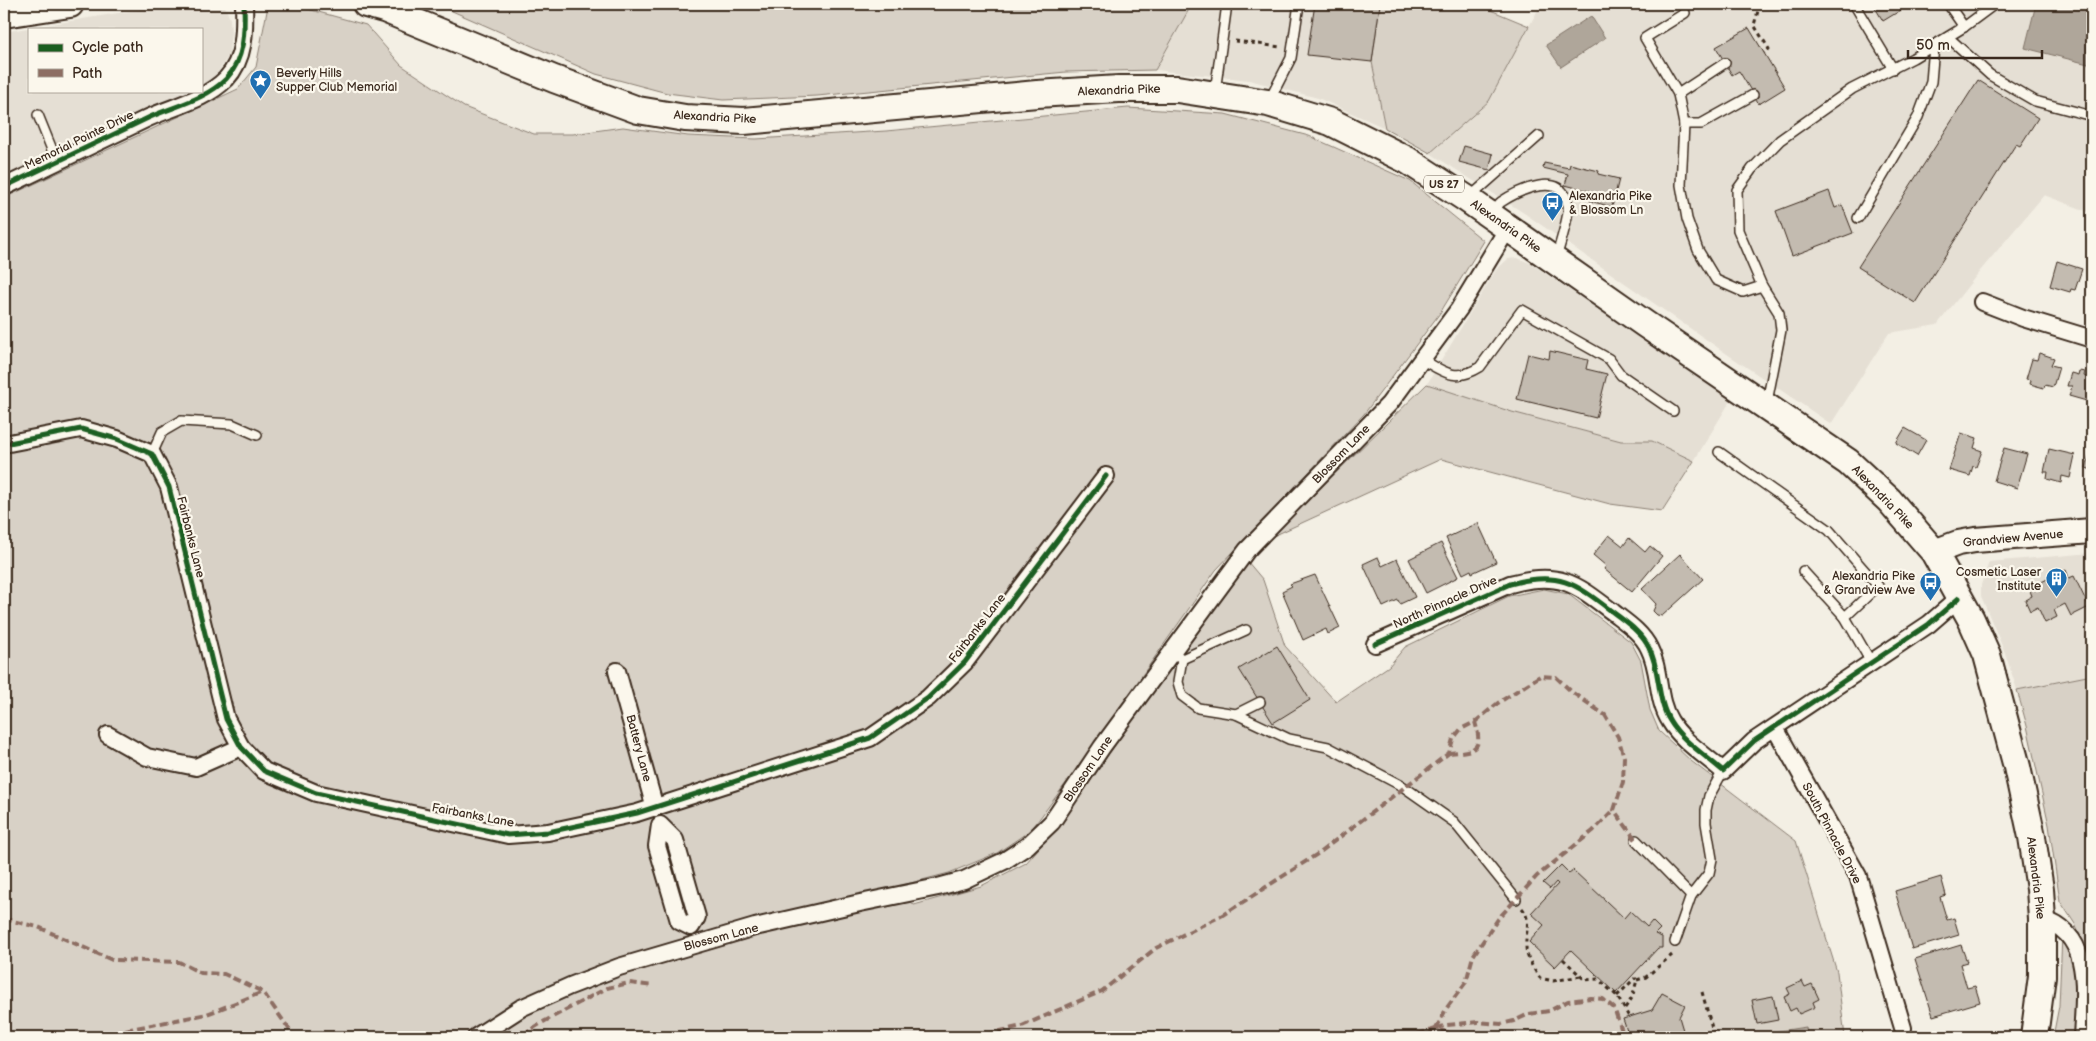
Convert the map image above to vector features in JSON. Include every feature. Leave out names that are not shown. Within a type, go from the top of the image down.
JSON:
[{"type":"main road","points":[[4,14],[70,4]]},
{"type":"main road","name":"Alexandria Pike","points":[[366,4],[408,12],[554,79],[638,110],[685,118],[744,121],[1037,94],[1119,89],[1177,89],[1268,103],[1331,122],[1407,160],[1467,199],[1716,373],[1767,405],[1848,462],[1883,495],[1934,552],[1971,619],[1987,656],[2017,767],[2032,837],[2040,890],[2042,919],[2042,976],[2034,1037]]},
{"type":"street","name":"Memorial Pointe Drive","points":[[4,188],[149,118],[188,103],[225,80],[232,71],[244,39],[244,4]]},
{"type":"street","name":"Blossom Lane","points":[[476,1037],[522,1008],[570,986],[694,944],[803,915],[964,880],[1004,861],[1027,846],[1052,822],[1102,747],[1177,655],[1247,550],[1390,404],[1459,309],[1499,223]]},
{"type":"street","points":[[1982,302],[2023,318],[2092,339]]},
{"type":"street","points":[[4,444],[81,430],[117,439],[152,454]]},
{"type":"street","name":"Fairbanks Lane","points":[[152,454],[169,487],[226,719],[241,747],[264,771],[316,793],[508,835],[548,832],[637,813],[870,738],[928,698],[965,662],[1106,476]]},
{"type":"street","name":"Grandview Avenue","points":[[1934,552],[1958,543],[1975,540],[2092,531]]},
{"type":"street","name":"North Pinnacle Drive","points":[[1375,644],[1510,584],[1530,579],[1548,578],[1566,581],[1582,589],[1632,627],[1642,637],[1650,648],[1664,708],[1669,721],[1679,733],[1723,770]]},
{"type":"street","points":[[1723,770],[1754,742],[1929,624],[1959,598]]},
{"type":"street","name":"Battery Lane","points":[[617,671],[655,808]]},
{"type":"street","name":"South Pinnacle Drive","points":[[1775,728],[1858,876],[1904,1028]]},
{"type":"street","points":[[108,735],[147,757],[196,767],[241,747]]},
{"type":"street","name":"Battery Lane","points":[[660,825],[675,840],[697,917],[691,926]]},
{"type":"street","points":[[2042,919],[2055,923],[2073,939],[2082,961],[2085,1029]]},
{"type":"lane","points":[[4,4],[4,14]]},
{"type":"lane","points":[[1215,95],[1227,4]]},
{"type":"lane","points":[[1268,103],[1291,58],[1299,4]]},
{"type":"lane","points":[[1854,4],[1893,69]]},
{"type":"lane","points":[[1948,4],[1964,27]]},
{"type":"lane","points":[[1767,405],[1781,330],[1779,313],[1762,286],[1738,230],[1737,190],[1752,169],[1780,140],[1852,89],[1934,46],[1996,4]]},
{"type":"lane","points":[[1685,13],[1645,38],[1678,94],[1684,124],[1681,185],[1687,219],[1698,250],[1716,280],[1743,292],[1762,286]]},
{"type":"lane","points":[[1948,37],[1990,75],[2035,101],[2092,116]]},
{"type":"lane","points":[[1858,218],[1918,117],[1931,82],[1934,46]]},
{"type":"lane","points":[[1678,94],[1725,63]]},
{"type":"lane","points":[[1684,124],[1701,124],[1753,95]]},
{"type":"lane","points":[[38,115],[57,162]]},
{"type":"lane","points":[[1467,199],[1539,136]]},
{"type":"lane","points":[[1499,223],[1499,203],[1530,186],[1547,185],[1558,188],[1564,193],[1569,206],[1555,261]]},
{"type":"lane","points":[[1423,360],[1449,375],[1470,373],[1480,367],[1522,310],[1609,359],[1621,375],[1673,411]]},
{"type":"lane","points":[[152,454],[162,432],[181,422],[232,424],[257,435]]},
{"type":"lane","points":[[1719,452],[1829,530],[1878,586],[1845,618]]},
{"type":"lane","points":[[1803,571],[1845,618],[1871,662]]},
{"type":"lane","points":[[1246,630],[1177,655],[1178,682],[1182,696],[1198,708],[1236,714],[1289,738],[1328,747],[1404,788],[1454,822],[1516,899]]},
{"type":"lane","points":[[1236,714],[1260,702]]},
{"type":"lane","points":[[1677,946],[1691,896],[1708,873],[1712,859],[1706,823],[1706,810],[1709,796],[1723,770]]},
{"type":"lane","name":"Battery Lane","points":[[655,808],[660,825]]},
{"type":"lane","points":[[1636,840],[1691,896]]},
{"type":"lane","name":"Battery Lane","points":[[691,926],[694,944]]},
{"type":"path","points":[[1760,4],[1754,25],[1769,49],[1764,52]]},
{"type":"path","points":[[1222,40],[1292,48]]},
{"type":"path","points":[[1516,899],[1527,913],[1526,946],[1530,963],[1540,978],[1553,980],[1581,976]]},
{"type":"path","points":[[1616,996],[1635,978],[1637,980],[1646,977],[1677,946]]},
{"type":"path","points":[[1563,959],[1585,980],[1598,979],[1616,996],[1629,1017]]},
{"type":"path","points":[[1625,1009],[1632,998],[1637,980]]},
{"type":"path","points":[[1702,992],[1714,1035]]},
{"type":"shaded area","points":[[224,4],[230,19],[229,55],[212,81],[202,86],[202,28],[28,28],[155,7]]},
{"type":"shaded area","points":[[442,4],[1192,4],[1155,70],[1066,72],[817,96],[723,100],[667,93],[596,74],[443,7]]},
{"type":"shaded area","points":[[1192,4],[1380,4],[1372,62],[1385,128],[1318,98],[1249,80],[1155,70]]},
{"type":"shaded area","points":[[1380,4],[1476,4],[1529,26],[1489,101],[1430,153],[1385,128],[1372,62]]},
{"type":"shaded area","points":[[1541,4],[2092,4],[2092,213],[2044,195],[1937,325],[1889,333],[1831,424],[1524,213],[1430,153],[1489,101]]},
{"type":"shaded area","points":[[2036,4],[2092,4],[2092,65],[2025,48]]},
{"type":"shaded area","points":[[268,6],[304,8],[366,25],[401,65],[464,107],[534,134],[573,134],[623,127],[688,136],[756,139],[886,131],[1128,108],[1225,114],[1309,136],[1410,181],[1484,241],[1440,313],[1364,414],[1216,570],[1075,771],[1031,830],[997,853],[949,873],[899,886],[914,905],[981,886],[1026,863],[1065,818],[1124,732],[1247,561],[1263,580],[1285,646],[1336,702],[1389,666],[1405,647],[1509,596],[1544,589],[1568,594],[1631,642],[1641,661],[1650,710],[1659,731],[1691,761],[1796,841],[1837,972],[1845,1037],[4,1037],[4,198],[238,89],[256,67]]},
{"type":"shaded area","points":[[1591,16],[1605,38],[1561,67],[1546,45]]},
{"type":"shaded area","points":[[28,28],[28,92],[186,92],[4,177],[4,32]]},
{"type":"shaded area","points":[[1517,258],[1530,263],[1731,400],[1694,461],[1652,441],[1621,441],[1512,412],[1427,384],[1496,270],[1508,259]]},
{"type":"shaded area","points":[[1427,384],[1512,412],[1621,441],[1652,441],[1694,461],[1662,511],[1610,504],[1441,459],[1269,538]]},
{"type":"shaded area","points":[[2092,553],[2092,675],[2017,690],[2005,653],[1981,596],[1981,585],[1989,562]]},
{"type":"shaded area","points":[[2092,675],[2092,985],[2087,952],[2075,924],[2060,901],[2049,825],[2017,690]]},
{"type":"shaded area","points":[[2062,935],[2080,970],[2073,1037],[2053,1037],[2059,1006]]},
{"type":"shaded area","points":[[1806,1027],[1807,1037],[1739,1037]]},
{"type":"building","points":[[1315,4],[1380,4],[1372,62],[1307,55]]},
{"type":"building","points":[[1873,4],[1911,4],[1883,21]]},
{"type":"building","points":[[1749,28],[1785,88],[1759,104],[1739,71],[1732,75],[1716,47]]},
{"type":"building","points":[[1978,80],[2038,118],[2020,146],[2016,144],[1915,303],[1858,267]]},
{"type":"building","points":[[1464,146],[1493,154],[1489,170],[1459,162]]},
{"type":"building","points":[[1544,163],[1569,168],[1570,164],[1599,171],[1598,174],[1619,179],[1612,207],[1590,201],[1593,192],[1565,185],[1568,174],[1543,168]]},
{"type":"building","points":[[1829,191],[1835,208],[1842,205],[1853,233],[1792,256],[1776,211]]},
{"type":"building","points":[[2057,261],[2082,269],[2075,290],[2071,289],[2070,292],[2050,286]]},
{"type":"building","points":[[2092,282],[2092,298],[2088,297]]},
{"type":"building","points":[[1550,351],[1588,360],[1586,369],[1607,374],[1596,418],[1517,399],[1528,354],[1549,359]]},
{"type":"building","points":[[2039,353],[2054,358],[2051,365],[2059,367],[2053,387],[2045,385],[2044,388],[2030,384],[2031,380],[2026,379],[2032,359],[2037,360]]},
{"type":"building","points":[[2079,371],[2085,372],[2084,376],[2092,379],[2090,402],[2069,396],[2072,386],[2067,386],[2071,373],[2078,375]]},
{"type":"building","points":[[1905,428],[1926,440],[1917,456],[1896,443]]},
{"type":"building","points":[[1961,433],[1977,438],[1974,448],[1982,451],[1976,467],[1973,466],[1970,476],[1949,470]]},
{"type":"building","points":[[2092,446],[2092,470],[2086,468]]},
{"type":"building","points":[[2004,448],[2027,454],[2017,488],[1994,481]]},
{"type":"building","points":[[2049,449],[2075,455],[2070,478],[2062,476],[2061,483],[2047,479],[2048,472],[2044,472]]},
{"type":"building","points":[[1478,523],[1496,562],[1472,573],[1471,570],[1463,574],[1446,538]]},
{"type":"building","points":[[1609,535],[1623,546],[1629,538],[1645,552],[1650,546],[1662,556],[1632,592],[1604,569],[1606,566],[1593,555]]},
{"type":"building","points":[[1441,543],[1458,577],[1426,593],[1409,559]]},
{"type":"building","points":[[1680,554],[1703,579],[1662,616],[1657,615],[1653,611],[1656,604],[1642,589]]},
{"type":"building","points":[[1378,557],[1382,566],[1397,559],[1415,597],[1400,604],[1398,600],[1383,607],[1363,564]]},
{"type":"building","name":"Cosmetic Laser Institute","points":[[2066,570],[2069,578],[2074,576],[2089,607],[2071,616],[2065,604],[2054,610],[2057,617],[2045,623],[2038,607],[2030,611],[2025,600],[2032,596],[2029,588]]},
{"type":"building","points":[[1315,575],[1340,628],[1328,634],[1326,629],[1303,640],[1282,591],[1292,586],[1290,584]]},
{"type":"building","points":[[1277,646],[1310,700],[1273,723],[1239,669]]},
{"type":"building","points":[[1561,865],[1569,873],[1573,870],[1624,918],[1630,911],[1647,927],[1652,921],[1660,929],[1655,934],[1662,937],[1662,948],[1658,948],[1616,993],[1571,950],[1555,967],[1529,942],[1544,925],[1531,913],[1558,884],[1556,882],[1550,889],[1543,883]]},
{"type":"building","points":[[1941,877],[1946,895],[1940,897],[1947,920],[1954,918],[1959,935],[1912,949],[1895,891]]},
{"type":"building","points":[[1961,945],[1967,962],[1960,964],[1967,988],[1975,986],[1980,1002],[1933,1016],[1915,959]]},
{"type":"building","points":[[1802,981],[1805,987],[1812,984],[1819,999],[1813,1002],[1815,1007],[1799,1014],[1796,1008],[1790,1011],[1784,997],[1790,994],[1787,988]]},
{"type":"building","points":[[1662,993],[1685,1005],[1679,1017],[1685,1037],[1629,1037],[1623,1019],[1652,1010]]},
{"type":"building","points":[[1773,996],[1778,1020],[1757,1024],[1752,1000]]},
{"type":"marked path","points":[[975,1037],[1022,1026],[1102,991],[1156,948],[1221,916],[1319,853],[1449,753],[1453,739],[1461,729],[1475,722],[1498,703],[1540,676],[1556,677],[1573,693],[1605,715],[1618,737],[1624,757],[1623,782],[1614,810],[1636,840]]},
{"type":"marked path","points":[[1449,753],[1475,748],[1478,739],[1475,722]]},
{"type":"marked path","points":[[1436,1029],[1446,1009],[1466,982],[1473,956],[1498,919],[1537,876],[1593,831],[1614,810]]},
{"type":"marked path","points":[[4,919],[38,927],[112,960],[179,962],[201,973],[224,974],[263,992],[294,1036],[297,1037]]},
{"type":"marked path","points":[[525,1037],[527,1032],[545,1021],[607,988],[629,983],[653,986]]},
{"type":"marked path","points":[[90,1037],[207,1014],[263,992]]},
{"type":"marked path","points":[[1436,1029],[1446,1025],[1478,1022],[1501,1024],[1514,1021],[1529,1014],[1549,1011],[1568,1001],[1591,998],[1603,999],[1614,1008],[1624,1037]]},
{"type":"marked path","points":[[1406,1037],[1436,1029],[1463,1037]]},
{"type":"cycle path","points":[[4,187],[148,118],[199,97],[218,86],[232,71],[240,53],[244,34],[244,4]]},
{"type":"cycle path","points":[[4,444],[81,429],[117,439],[152,454],[169,487],[226,719],[241,747],[264,771],[316,793],[508,835],[548,832],[637,813],[870,738],[928,698],[965,662],[1106,476]]},
{"type":"cycle path","points":[[1375,644],[1510,584],[1542,579],[1555,579],[1566,582],[1589,594],[1638,633],[1653,657],[1662,704],[1670,721],[1687,741],[1723,771],[1754,741],[1929,624],[1959,598]]},
{"type":"place","name":"Beverly Hills Supper Club Memorial","points":[[260,99]]},
{"type":"place","name":"Alexandria Pike & Blossom Ln","points":[[1553,222]]},
{"type":"place","name":"Cosmetic Laser Institute","points":[[2057,598]]},
{"type":"place","name":"Alexandria Pike & Grandview Ave","points":[[1931,602]]}]
